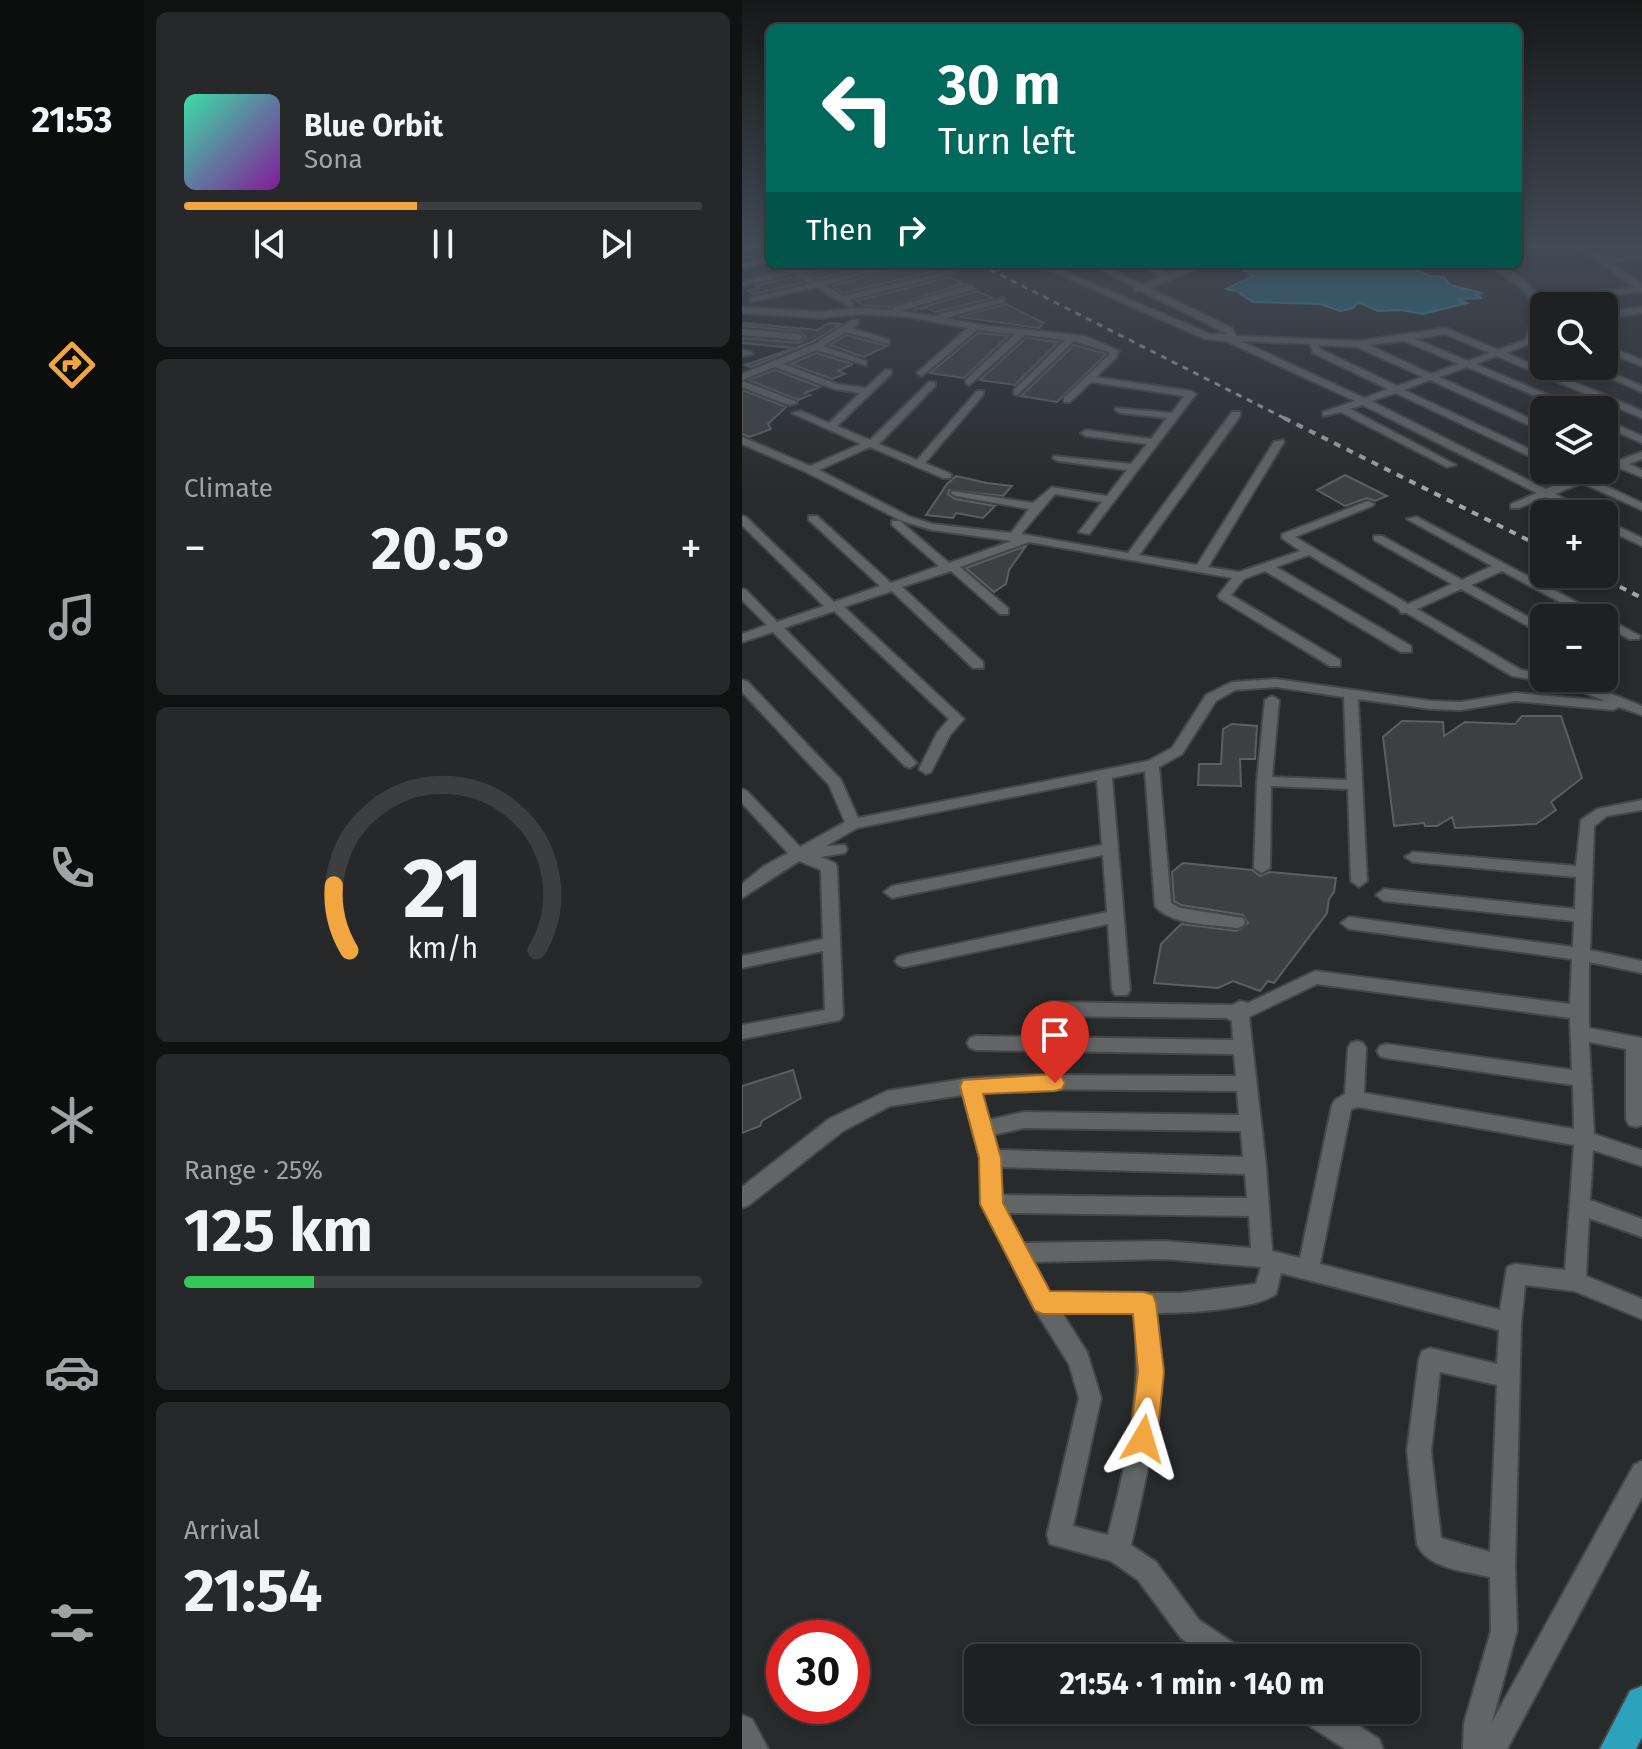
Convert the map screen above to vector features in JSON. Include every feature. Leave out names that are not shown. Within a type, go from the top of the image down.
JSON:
[{"type":"main road","points":[[1617,1749],[1642,1703]]},
{"type":"street","points":[[742,377],[816,347],[844,330]]},
{"type":"street","points":[[861,330],[886,342]]},
{"type":"street","points":[[922,373],[972,330]]},
{"type":"street","points":[[1000,330],[1073,337],[1094,341],[1114,351],[1113,356],[1067,400]]},
{"type":"street","points":[[1191,330],[1208,337],[1314,344],[1359,344],[1443,330],[1642,415]]},
{"type":"street","points":[[1228,330],[1232,334],[1229,339]]},
{"type":"street","points":[[742,332],[799,337]]},
{"type":"street","points":[[969,382],[1023,332]]},
{"type":"street","points":[[1017,392],[1073,337]]},
{"type":"street","points":[[1405,338],[1544,396]]},
{"type":"street","points":[[1229,339],[1363,401],[1560,500]]},
{"type":"street","points":[[1327,414],[1468,365],[1530,340]]},
{"type":"street","points":[[1314,344],[1316,351],[1530,453]]},
{"type":"street","points":[[1359,344],[1530,422]]},
{"type":"street","points":[[816,347],[863,363]]},
{"type":"street","points":[[1618,354],[1642,363]]},
{"type":"street","points":[[775,364],[834,385],[868,391]]},
{"type":"street","points":[[830,427],[888,372]]},
{"type":"street","points":[[1085,532],[1191,393],[1089,379]]},
{"type":"street","points":[[1618,379],[1642,389]]},
{"type":"street","points":[[742,384],[830,427],[947,476]]},
{"type":"street","points":[[810,470],[870,444],[932,384]]},
{"type":"street","points":[[919,464],[980,393]]},
{"type":"street","points":[[1342,409],[1451,465]]},
{"type":"street","points":[[1120,410],[1175,416]]},
{"type":"street","points":[[1132,556],[1236,414]]},
{"type":"street","points":[[1618,429],[1642,440]]},
{"type":"street","points":[[1086,433],[1154,442]]},
{"type":"street","points":[[742,440],[920,524],[1030,539],[1240,576],[1308,551]]},
{"type":"street","points":[[1201,568],[1279,442]]},
{"type":"street","points":[[1620,464],[1642,455]]},
{"type":"street","points":[[1058,458],[1135,468]]},
{"type":"street","points":[[1620,464],[1642,474]]},
{"type":"street","points":[[1515,506],[1567,484]]},
{"type":"street","points":[[1594,484],[1642,507]]},
{"type":"street","points":[[1013,538],[1052,490],[1111,500]]},
{"type":"street","points":[[956,493],[1036,507]]},
{"type":"street","points":[[1368,504],[1286,536],[1405,610],[1517,673],[1569,682],[1633,707]]},
{"type":"street","points":[[813,518],[978,665]]},
{"type":"street","points":[[742,519],[957,719],[944,733],[926,769]]},
{"type":"street","points":[[1413,519],[1574,604]]},
{"type":"street","points":[[896,523],[1004,611]]},
{"type":"street","points":[[1618,530],[1642,543]]},
{"type":"street","points":[[1378,538],[1530,623]]},
{"type":"street","points":[[742,638],[1030,539]]},
{"type":"street","points":[[1405,610],[1502,566]]},
{"type":"street","points":[[1267,567],[1406,649]]},
{"type":"street","points":[[1240,576],[1224,596],[1335,663]]},
{"type":"street","points":[[742,593],[910,763]]},
{"type":"street","points":[[1618,628],[1634,636]]},
{"type":"street","points":[[742,892],[798,854],[853,824],[1152,765],[1177,751],[1211,698],[1232,686],[1276,683],[1446,706],[1515,697],[1633,707]]},
{"type":"street","points":[[742,684],[836,783],[853,824]]},
{"type":"street","points":[[1633,707],[1642,693]]},
{"type":"street","points":[[1351,694],[1359,881]]},
{"type":"street","points":[[1262,868],[1264,781],[1272,700]]},
{"type":"street","points":[[1152,765],[1163,906],[1177,913],[1237,922]]},
{"type":"street","points":[[1104,774],[1121,990]]},
{"type":"street","points":[[1264,781],[1355,785]]},
{"type":"street","points":[[742,794],[763,821],[798,854]]},
{"type":"street","points":[[1575,1281],[1584,1139],[1579,954],[1586,824],[1602,812],[1642,805]]},
{"type":"street","points":[[892,892],[1111,848]]},
{"type":"street","points":[[742,1032],[834,1015],[829,867],[800,855],[839,849]]},
{"type":"street","points":[[1413,857],[1585,872]]},
{"type":"street","points":[[1384,895],[1582,916]]},
{"type":"street","points":[[904,961],[1116,916]]},
{"type":"street","points":[[1349,923],[1579,954],[1642,967]]},
{"type":"street","points":[[742,962],[832,943]]},
{"type":"street","points":[[1240,1008],[1250,1010],[1315,977],[1579,1012]]},
{"type":"street","points":[[1043,1303],[1181,1303],[1260,1293],[1268,1287],[1268,1259],[1244,1084],[1241,1018],[1231,1011],[1051,1009]]},
{"type":"street","points":[[1580,1033],[1638,1044],[1636,1119]]},
{"type":"street","points":[[976,1043],[1243,1047]]},
{"type":"street","points":[[1353,1100],[1357,1048]]},
{"type":"street","points":[[1386,1051],[1581,1079]]},
{"type":"street","points":[[742,1199],[836,1125],[887,1099],[970,1086],[1023,1082],[1244,1084]]},
{"type":"street","points":[[970,1086],[990,1158],[992,1204],[1043,1303],[1079,1360],[1090,1398],[1059,1535],[1117,1550],[1147,1571],[1190,1629],[1212,1644]]},
{"type":"street","points":[[1308,1270],[1342,1105],[1353,1100],[1584,1139],[1642,1158]]},
{"type":"street","points":[[982,1130],[1024,1120],[1250,1123]]},
{"type":"street","points":[[990,1158],[1256,1166]]},
{"type":"street","points":[[992,1204],[1259,1207]]},
{"type":"street","points":[[1579,1205],[1642,1228]]},
{"type":"street","points":[[1016,1253],[1164,1250],[1268,1259],[1510,1323]]},
{"type":"street","points":[[1477,1749],[1478,1723],[1504,1631],[1502,1568],[1510,1323],[1515,1274],[1575,1281],[1642,1309]]},
{"type":"street","points":[[1117,1550],[1143,1439],[1150,1386],[1150,1342],[1144,1303]]},
{"type":"street","points":[[1502,1568],[1437,1551],[1429,1544],[1419,1451],[1430,1359],[1508,1377]]},
{"type":"street","points":[[1492,1749],[1642,1473]]},
{"type":"street","points":[[1332,1724],[1369,1749]]},
{"type":"street","points":[[742,1729],[754,1749]]},
{"type":"building","points":[[783,330],[832,330],[814,341],[751,367],[745,365],[794,348],[742,343],[742,338],[799,343],[806,337],[799,331]]},
{"type":"building","points":[[978,333],[1008,336],[964,378],[930,373]]},
{"type":"building","points":[[846,335],[887,346],[864,357],[830,345]]},
{"type":"building","points":[[1026,338],[1058,342],[1015,385],[980,380]]},
{"type":"building","points":[[1074,345],[1106,354],[1057,402],[1021,396]]},
{"type":"building","points":[[816,353],[853,364],[838,371],[845,374],[832,379],[791,364]]},
{"type":"building","points":[[775,370],[820,387],[805,393],[810,395],[798,400],[749,380]]},
{"type":"building","points":[[742,390],[786,407],[768,424],[771,429],[750,437],[742,434]]},
{"type":"building","points":[[1345,475],[1387,496],[1375,501],[1367,498],[1345,506],[1317,490]]},
{"type":"building","points":[[956,476],[1012,486],[1003,496],[949,490],[948,494],[955,499],[995,506],[983,518],[956,513],[953,518],[926,515]]},
{"type":"building","points":[[1026,546],[1009,570],[1006,584],[994,592],[966,568]]},
{"type":"building","points":[[1522,716],[1561,716],[1582,778],[1551,802],[1556,810],[1536,824],[1455,828],[1452,817],[1437,826],[1425,826],[1424,823],[1394,826],[1383,737],[1402,721],[1443,722],[1444,736],[1465,722],[1515,724]]},
{"type":"building","points":[[1232,724],[1257,726],[1255,759],[1240,759],[1241,786],[1198,785],[1199,764],[1221,764],[1223,729]]},
{"type":"building","points":[[1183,863],[1252,870],[1260,876],[1270,872],[1336,878],[1334,892],[1329,899],[1327,913],[1274,983],[1268,981],[1260,991],[1233,981],[1218,988],[1154,983],[1161,944],[1181,924],[1237,931],[1248,923],[1243,915],[1181,905],[1174,901],[1172,872]]},
{"type":"building","points":[[793,1070],[801,1098],[762,1121],[760,1126],[742,1133],[742,1086]]},
{"type":"railway","points":[[1109,330],[1288,420]]},
{"type":"railway","points":[[1284,418],[1288,420]]},
{"type":"railway","points":[[1288,420],[1530,541]]},
{"type":"railway","points":[[1618,586],[1642,598]]},
{"type":"route","points":[[1055,1083],[970,1086],[990,1158],[992,1204],[1043,1303],[1144,1303],[1151,1372],[1143,1439]]}]
